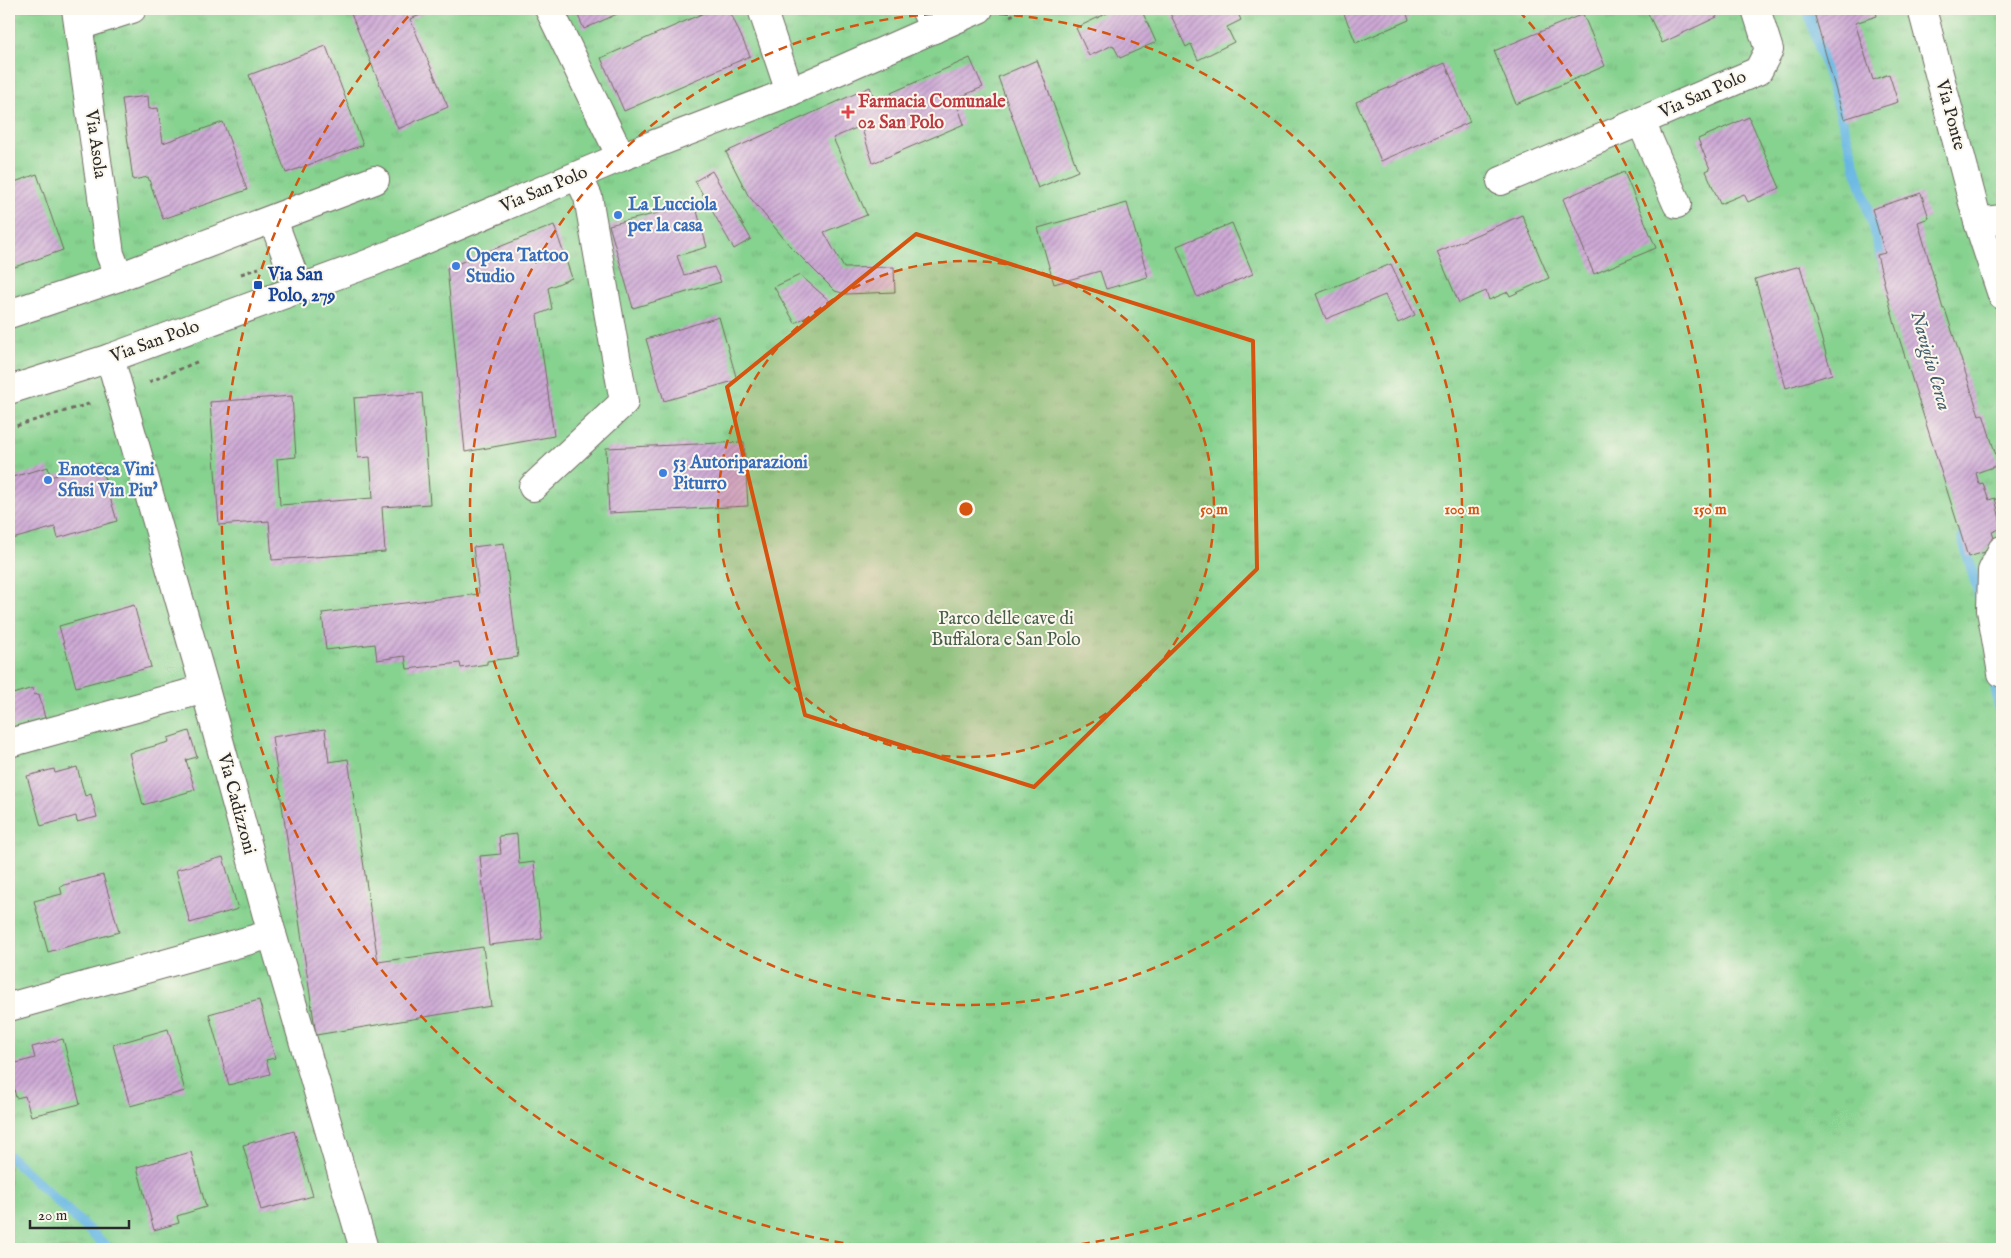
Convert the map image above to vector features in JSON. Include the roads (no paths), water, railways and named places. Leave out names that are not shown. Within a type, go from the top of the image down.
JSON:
[{"type":"street","points":[[78,17],[132,9]]},
{"type":"street","points":[[550,9],[621,157]]},
{"type":"street","points":[[769,9],[763,12],[790,92]]},
{"type":"street","name":"Via San Polo","points":[[9,390],[110,358],[370,263],[621,157],[790,92],[929,19],[979,9]]},
{"type":"street","name":"Via San Polo","points":[[1501,181],[1758,71],[1769,50],[1756,9]]},
{"type":"street","name":"Via Ponte","points":[[1922,9],[1990,220],[2002,295]]},
{"type":"street","name":"Via Asola","points":[[78,17],[110,254],[119,277]]},
{"type":"street","name":"Via San Polo","points":[[1641,122],[1677,204]]},
{"type":"street","points":[[534,487],[624,402],[588,196],[578,176]]},
{"type":"street","points":[[9,314],[119,277],[375,180]]},
{"type":"street","points":[[273,220],[299,290]]},
{"type":"street","name":"Via Cadizzoni","points":[[110,358],[205,689],[272,934],[364,1249]]},
{"type":"street","points":[[2002,550],[1992,571],[1991,610],[2002,672]]},
{"type":"street","points":[[9,743],[205,689]]},
{"type":"street","points":[[9,1006],[272,934]]},
{"type":"waterway","name":"Naviglio Cerca","points":[[1807,9],[1838,105],[1884,266]]},
{"type":"waterway","name":"Naviglio Cerca","points":[[1962,537],[1982,605]]},
{"type":"waterway","name":"Naviglio Cerca","points":[[1993,671],[2002,728]]},
{"type":"waterway","points":[[9,1156],[109,1249]]},
{"type":"place","name":"Farmacia Comunale 02 San Polo","points":[[848,112]]},
{"type":"place","name":"La Lucciola per la casa","points":[[618,215]]},
{"type":"place","name":"Opera Tattoo Studio","points":[[456,266]]},
{"type":"place","name":"Via San Polo, 279","points":[[258,285]]},
{"type":"place","name":"53 Autoriparazioni Piturro","points":[[663,473]]},
{"type":"place","name":"Enoteca Vini Sfusi Vin Piu'","points":[[48,480]]},
{"type":"park label","name":"Parco delle cave di Buffalora e San Polo","points":[[1006,629]]}]
